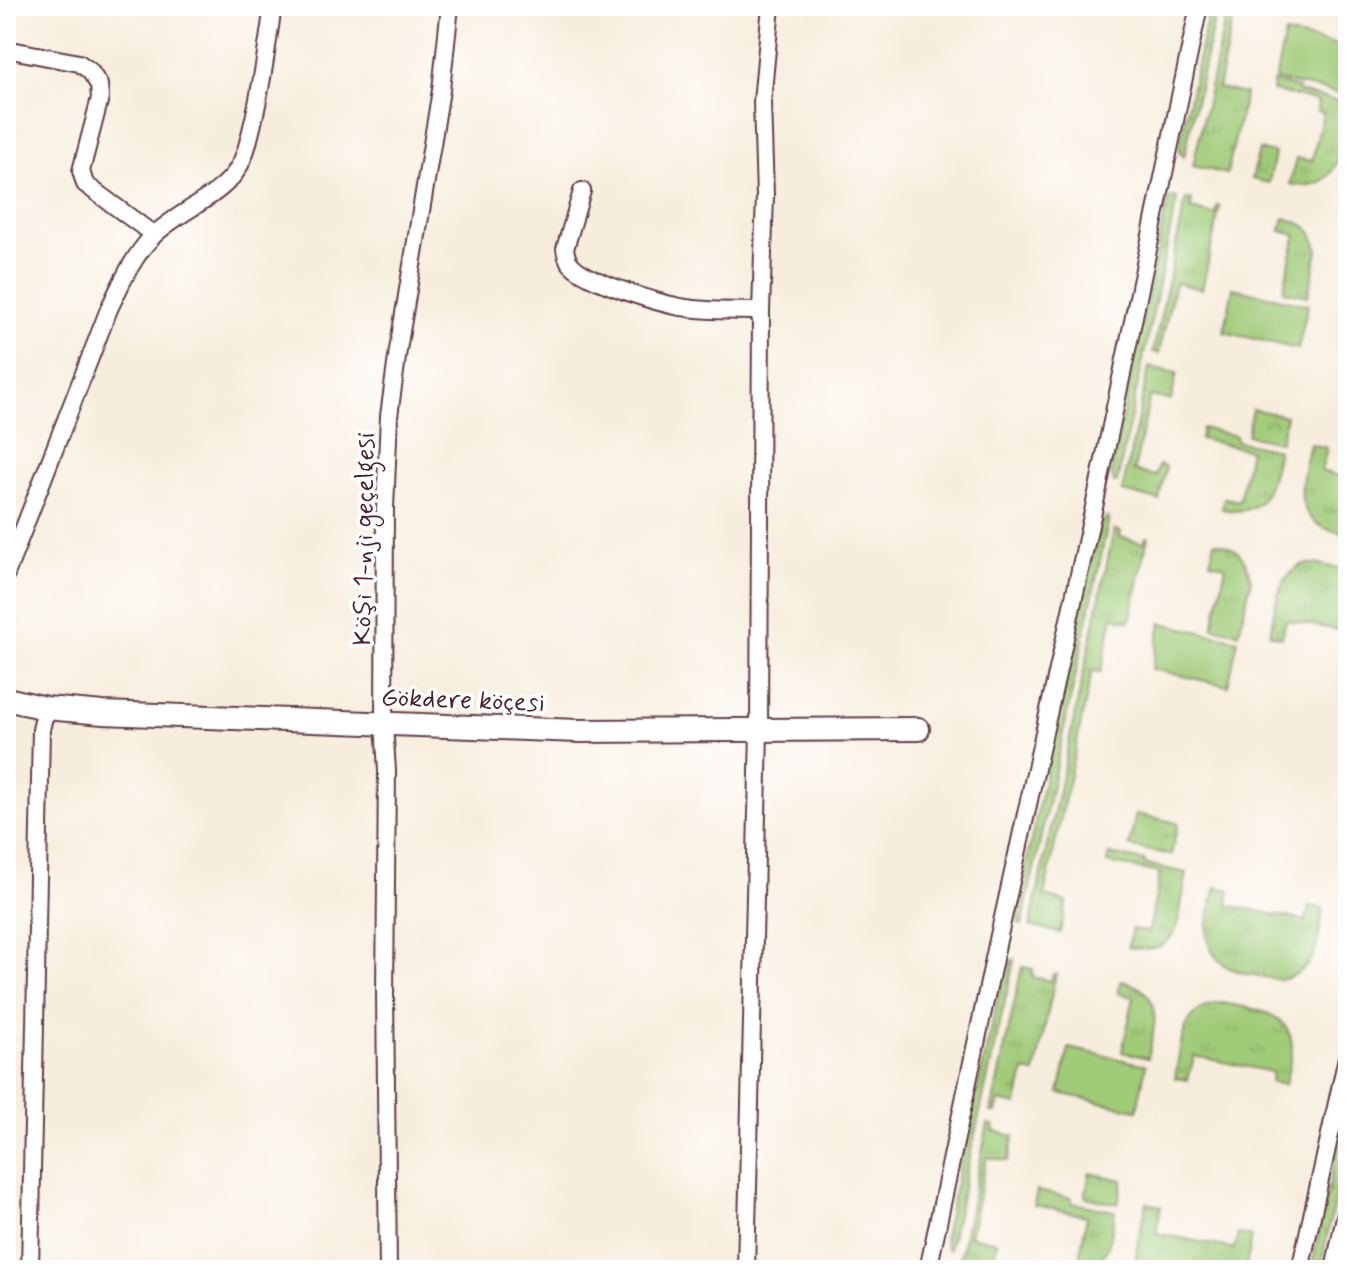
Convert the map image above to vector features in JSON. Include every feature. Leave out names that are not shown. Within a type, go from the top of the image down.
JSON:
[{"type":"street","points":[[6,574],[109,309],[127,272],[154,235],[227,183],[246,154],[261,91],[273,6]]},
{"type":"street","name":"Köşi 1-nji geçelgesi","points":[[388,1270],[385,994],[387,771],[384,724],[385,508],[389,416],[441,90],[450,6]]},
{"type":"street","points":[[746,1270],[759,731],[761,311],[765,196],[762,102],[771,6]]},
{"type":"street","points":[[928,1270],[1096,498],[1199,6]]},
{"type":"street","points":[[6,49],[79,63],[90,71],[99,85],[100,98],[81,171],[85,184],[154,235]]},
{"type":"street","points":[[582,191],[565,249],[572,267],[601,282],[684,308],[761,311]]},
{"type":"street","name":"Gökdere köçesi","points":[[6,699],[46,708],[103,713],[579,731],[918,729]]},
{"type":"street","points":[[30,1270],[41,730],[46,708]]},
{"type":"street","points":[[1300,1270],[1348,1053]]},
{"type":"street","points":[[1337,1270],[1348,1217]]},
{"type":"green space","points":[[1210,6],[1217,6],[1184,157],[1179,152],[1179,146]]},
{"type":"green space","points":[[1228,6],[1236,6],[1218,88],[1245,94],[1227,174],[1193,166]]},
{"type":"green space","points":[[1285,34],[1348,47],[1348,95],[1275,80]]},
{"type":"green space","points":[[1273,82],[1298,88],[1298,92],[1348,103],[1346,128],[1337,163],[1320,182],[1312,185],[1290,184],[1296,158],[1312,161],[1323,113],[1317,111],[1318,101],[1272,91]]},
{"type":"green space","points":[[1259,150],[1275,153],[1269,183],[1252,179]]},
{"type":"green space","points":[[1174,197],[1177,198],[1117,483],[1114,483],[1111,472],[1166,207]]},
{"type":"green space","points":[[1186,199],[1192,200],[1191,209],[1215,215],[1220,207],[1202,289],[1175,283],[1159,353],[1153,352]]},
{"type":"green space","points":[[1284,218],[1307,228],[1316,243],[1318,251],[1308,296],[1283,291],[1296,235],[1281,231]]},
{"type":"green space","points":[[1233,288],[1308,305],[1298,349],[1224,332]]},
{"type":"green space","points":[[1149,367],[1177,373],[1171,400],[1150,396],[1134,471],[1156,476],[1159,465],[1166,467],[1159,500],[1122,492]]},
{"type":"green space","points":[[1252,409],[1286,416],[1280,442],[1247,435]]},
{"type":"green space","points":[[1202,428],[1236,436],[1236,441],[1278,450],[1269,486],[1257,504],[1237,511],[1222,509],[1224,498],[1239,501],[1250,450],[1200,439]]},
{"type":"green space","points":[[1310,444],[1327,448],[1321,471],[1348,478],[1348,534],[1323,527],[1312,520],[1306,511],[1302,490]]},
{"type":"green space","points":[[1109,519],[1020,925],[1017,905],[1097,535],[1100,524]]},
{"type":"green space","points":[[1114,530],[1121,532],[1120,537],[1144,543],[1148,537],[1130,621],[1113,617],[1101,672],[1092,671],[1044,896],[1067,902],[1060,933],[1030,926]]},
{"type":"green space","points":[[1215,542],[1240,554],[1249,573],[1251,581],[1239,633],[1213,627],[1226,566],[1210,562]]},
{"type":"green space","points":[[1304,564],[1348,570],[1348,632],[1286,620],[1282,637],[1270,634],[1282,584],[1287,576]]},
{"type":"green space","points":[[1161,623],[1238,640],[1228,686],[1152,669]]},
{"type":"green space","points":[[1136,814],[1178,823],[1171,855],[1129,846]]},
{"type":"green space","points":[[1109,854],[1187,873],[1177,928],[1162,945],[1150,949],[1128,947],[1132,929],[1149,932],[1160,873],[1107,863]]},
{"type":"green space","points":[[1216,887],[1230,890],[1228,905],[1306,921],[1309,906],[1323,908],[1317,944],[1309,963],[1294,976],[1280,979],[1242,973],[1222,963],[1212,951],[1207,929]]},
{"type":"green space","points":[[1014,960],[949,1250],[944,1236],[1004,971]]},
{"type":"green space","points":[[1022,967],[1033,969],[1032,977],[1051,981],[1053,974],[1056,974],[1035,1073],[1024,1071],[1017,1105],[999,1101],[996,1113],[991,1112]]},
{"type":"green space","points":[[1121,981],[1145,992],[1151,1001],[1154,1021],[1148,1058],[1122,1052],[1134,997],[1118,993]]},
{"type":"green space","points":[[1223,1003],[1267,1013],[1284,1025],[1292,1047],[1285,1085],[1271,1082],[1272,1072],[1194,1056],[1188,1080],[1175,1078],[1182,1040],[1191,1019],[1198,1011]]},
{"type":"green space","points":[[1069,1048],[1146,1065],[1137,1110],[1059,1093]]},
{"type":"green space","points":[[1348,1095],[1348,1136],[1320,1270],[1311,1270]]},
{"type":"green space","points":[[988,1124],[994,1126],[993,1131],[1014,1136],[1008,1161],[987,1157],[970,1236],[997,1242],[993,1262],[986,1263],[960,1258]]},
{"type":"green space","points":[[1090,1173],[1123,1180],[1118,1204],[1085,1197]]},
{"type":"green space","points":[[1037,1191],[1072,1198],[1072,1203],[1115,1211],[1107,1250],[1092,1270],[1059,1270],[1060,1263],[1078,1265],[1087,1216],[1034,1205]]},
{"type":"green space","points":[[1147,1203],[1161,1206],[1156,1233],[1234,1249],[1238,1234],[1252,1237],[1245,1270],[1137,1270],[1137,1245]]}]
